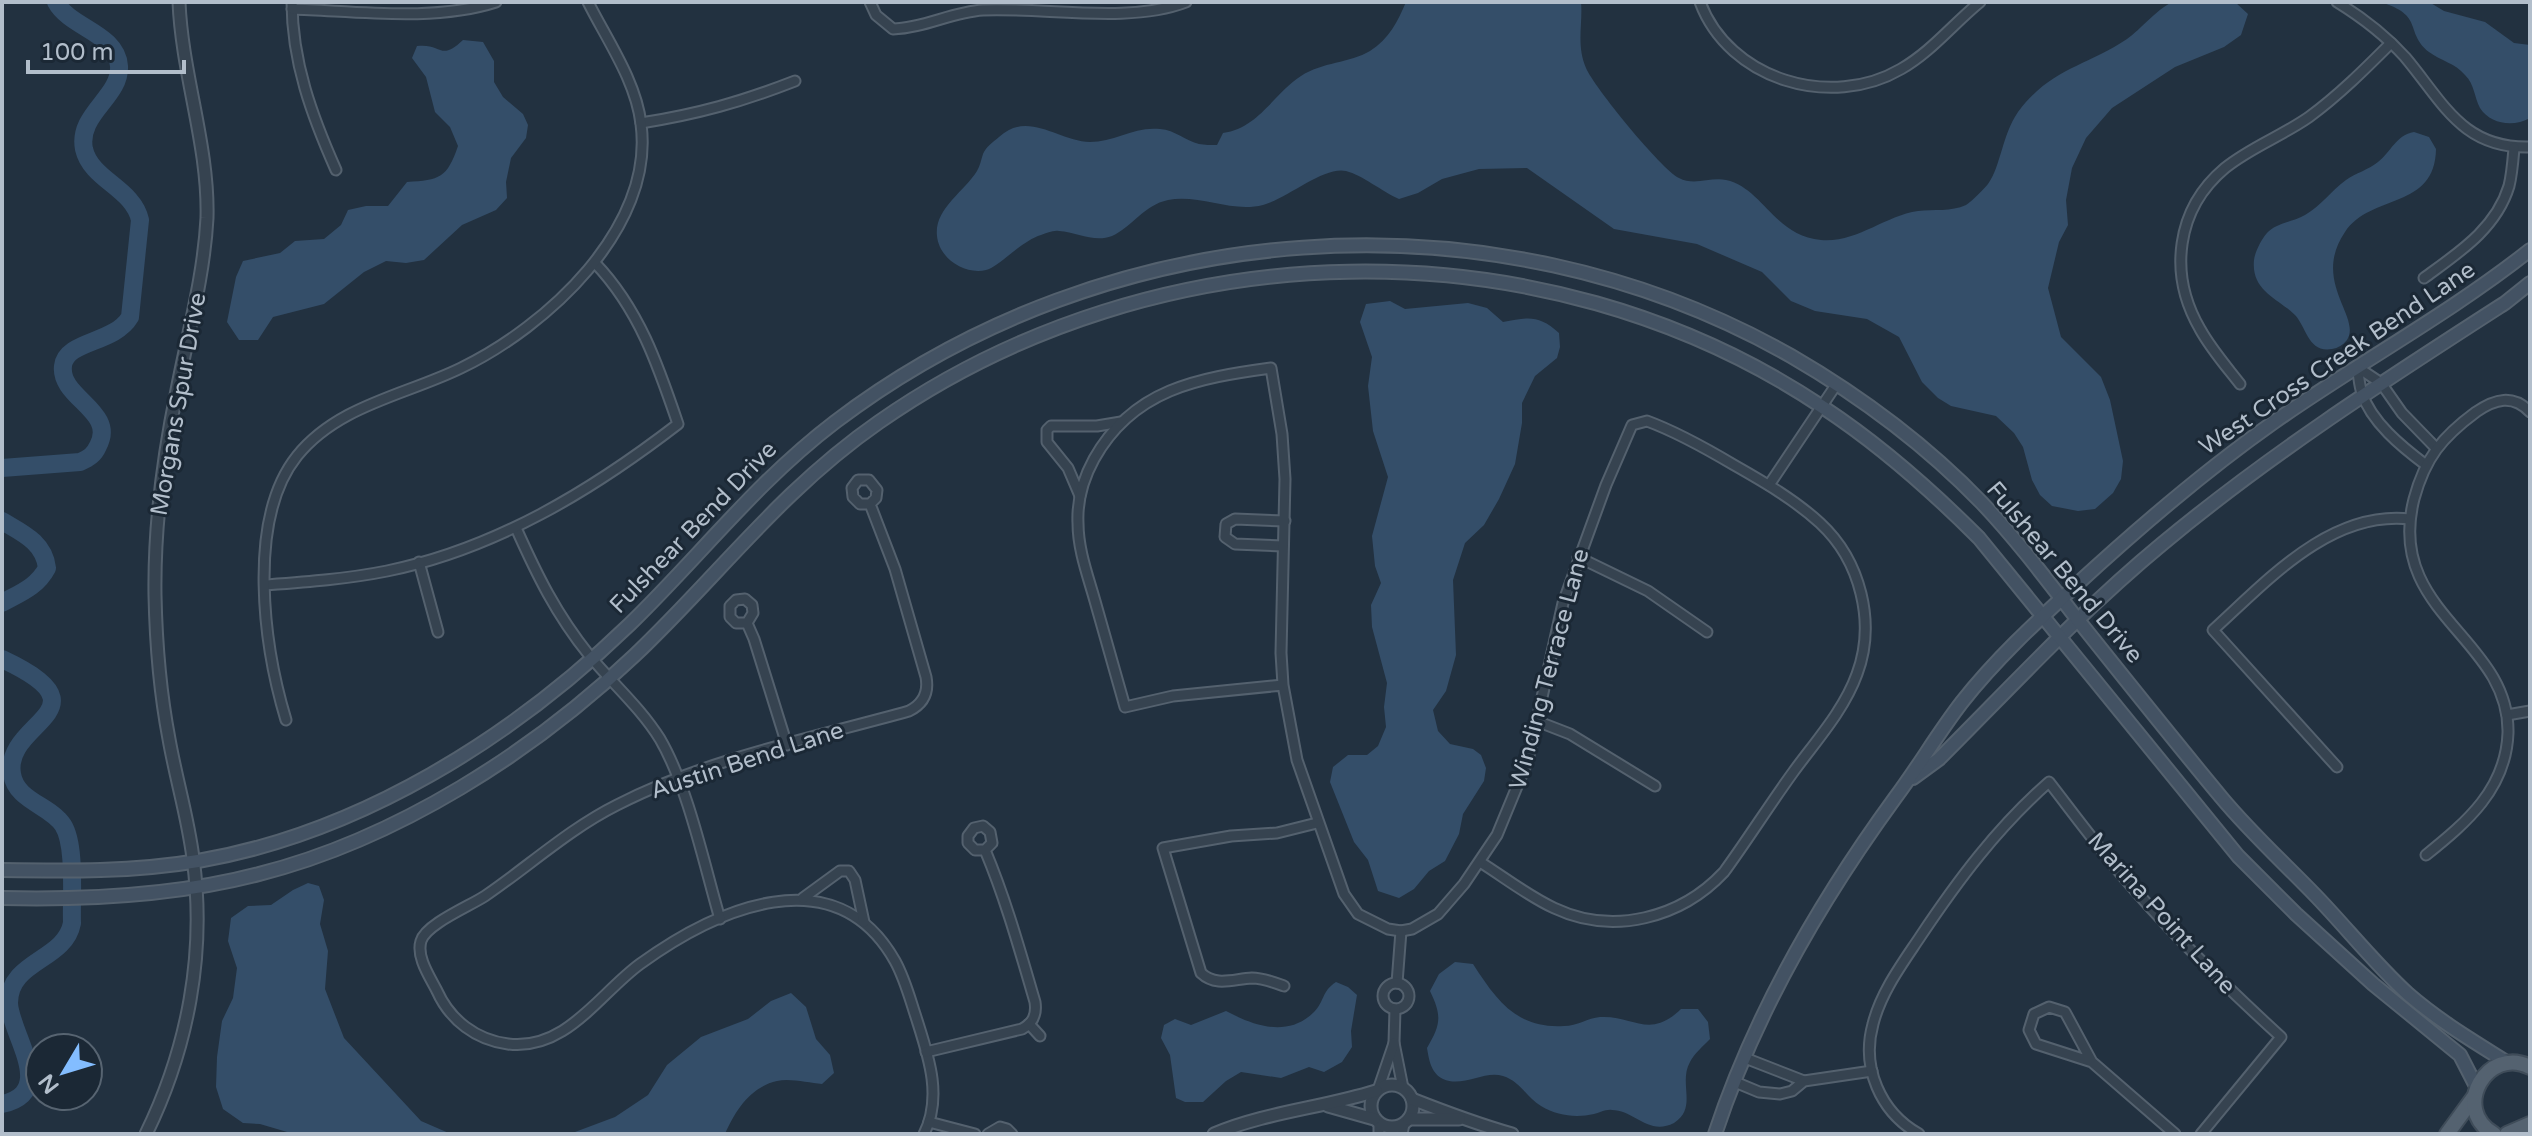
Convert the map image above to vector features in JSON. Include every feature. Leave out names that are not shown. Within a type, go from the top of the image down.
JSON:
[{"type":"main road","name":"Fulshear Bend Drive","points":[[2,870],[109,871],[194,862],[299,834],[397,791],[485,740],[532,707],[632,622],[753,493],[815,438],[891,382],[967,339],[1060,298],[1156,270],[1255,251],[1375,244],[1483,253],[1586,273],[1685,306],[1758,339],[1836,385],[1892,423],[1943,465],[2001,524],[2253,835],[2312,892],[2405,991],[2448,1026],[2522,1062]]},
{"type":"main road","name":"West Cross Creek Bend Lane","points":[[1715,1134],[1745,1058],[1804,936],[1928,747],[1995,663],[2142,525],[2205,473],[2274,422],[2489,282],[2530,250]]},
{"type":"main road","points":[[1479,279],[1483,253]]},
{"type":"main road","points":[[1156,270],[1162,295]]},
{"type":"main road","name":"Fulshear Bend Drive","points":[[2,898],[111,896],[196,887],[263,873],[310,858],[408,815],[505,759],[609,678],[672,617],[772,511],[830,458],[920,395],[993,356],[1083,318],[1162,295],[1242,279],[1308,272],[1417,273],[1479,279],[1586,301],[1668,328],[1736,359],[1821,406],[1891,457],[1979,538],[2236,853],[2373,984],[2460,1055],[2475,1092]]},
{"type":"main road","name":"West Cross Creek Bend Lane","points":[[1907,782],[1939,759],[2060,637],[2159,546],[2224,493],[2289,444],[2505,303],[2530,283]]},
{"type":"main road","points":[[815,438],[830,458]]},
{"type":"main road","points":[[2236,853],[2253,835]]},
{"type":"main road","points":[[2447,1134],[2488,1072],[2522,1062]]},
{"type":"main road","points":[[2475,1092],[2477,1118],[2494,1134]]},
{"type":"main road","points":[[2507,1134],[2530,1124]]},
{"type":"street","name":"Morgans Spur Drive","points":[[146,1134],[174,1065],[193,993],[197,948],[194,862],[163,705],[155,594],[163,462],[199,282],[207,218],[203,161],[183,58],[179,2]]},
{"type":"street","points":[[336,170],[307,97],[296,52],[292,5],[427,13],[496,2]]},
{"type":"street","points":[[286,720],[274,669],[266,585],[266,537],[272,508],[289,470],[312,439],[331,424],[462,368],[552,305],[595,263],[609,243],[632,196],[639,170],[641,123],[634,95],[588,2]]},
{"type":"street","points":[[870,2],[876,15],[893,29],[910,28],[952,15],[982,10],[1131,12],[1173,7],[1186,2]]},
{"type":"street","points":[[1700,2],[1715,31],[1737,54],[1762,71],[1817,88],[1845,88],[1872,83],[1899,71],[1922,55],[1980,2]]},
{"type":"street","points":[[2337,2],[2376,28],[2459,124],[2475,136],[2492,143],[2514,148],[2530,147]]},
{"type":"street","points":[[2240,384],[2199,329],[2182,282],[2180,252],[2194,203],[2224,169],[2336,97],[2391,43]]},
{"type":"street","points":[[641,123],[695,115],[739,103],[795,81]]},
{"type":"street","points":[[2424,278],[2484,231],[2509,186],[2514,148]]},
{"type":"street","points":[[266,585],[357,577],[419,562],[516,528],[600,480],[678,424],[656,360],[632,310],[616,285],[595,263]]},
{"type":"street","points":[[2357,367],[2381,383],[2402,413],[2436,448]]},
{"type":"street","points":[[2357,367],[2362,395],[2391,435],[2426,465]]},
{"type":"street","points":[[1283,685],[1187,694],[1125,707],[1081,551],[1078,524],[1080,496],[1103,443],[1121,422],[1162,393],[1189,382],[1271,368],[1282,434],[1285,521],[1280,626],[1283,685],[1297,760],[1317,823],[1351,906],[1368,921],[1401,931],[1397,983]]},
{"type":"street","points":[[1480,862],[1553,908],[1598,921],[1625,922],[1651,918],[1698,897],[1724,872],[1851,689],[1861,663],[1866,621],[1859,588],[1845,555],[1819,522],[1769,485],[1836,385]]},
{"type":"street","points":[[2426,855],[2480,807],[2495,785],[2504,759],[2507,715],[2502,693],[2490,672],[2437,609],[2423,586],[2413,560],[2410,519],[2426,465],[2436,448],[2462,423],[2487,405],[2501,400],[2513,400],[2530,412]]},
{"type":"street","points":[[1080,496],[1068,468],[1047,442],[1047,430],[1058,425],[1097,426],[1121,422]]},
{"type":"street","name":"Winding Terrace Lane","points":[[1401,931],[1428,922],[1438,914],[1480,862],[1515,797],[1539,722],[1563,603],[1578,557],[1632,425],[1641,422],[1654,424],[1769,485]]},
{"type":"street","name":"Austin Bend Lane","points":[[720,919],[638,966],[565,1030],[528,1044],[512,1045],[487,1039],[458,1021],[439,995],[421,956],[420,944],[428,930],[499,886],[591,820],[630,798],[678,778],[909,711],[924,698],[926,677],[895,569],[870,504]]},
{"type":"street","points":[[2337,767],[2213,630],[2274,575],[2320,541],[2368,520],[2388,516],[2410,519]]},
{"type":"street","points":[[1283,546],[1235,544],[1225,537],[1223,530],[1235,519],[1285,521]]},
{"type":"street","points":[[516,528],[544,591],[592,658],[655,731],[678,778],[720,919],[762,904],[801,899],[835,906],[866,925]]},
{"type":"street","points":[[1578,557],[1648,591],[1707,632]]},
{"type":"street","points":[[419,562],[438,632]]},
{"type":"street","points":[[747,623],[787,745]]},
{"type":"street","points":[[2507,715],[2530,711]]},
{"type":"street","points":[[1539,722],[1570,734],[1655,786]]},
{"type":"street","name":"Marina Point Lane","points":[[1872,1071],[1869,1043],[1873,1024],[1882,998],[1903,963],[1958,880],[1989,841],[2016,811],[2049,782],[2121,874],[2223,984],[2281,1037],[2201,1134]]},
{"type":"street","points":[[1284,986],[1267,979],[1253,978],[1213,981],[1201,973],[1163,848],[1231,836],[1277,833],[1317,823]]},
{"type":"street","points":[[926,1052],[1019,1030],[1029,1024],[1035,1013],[1035,1002],[1005,900],[985,850]]},
{"type":"street","points":[[801,899],[840,871],[847,870],[855,877],[859,906],[866,925],[897,964],[926,1052],[933,1091],[929,1122],[924,1134]]},
{"type":"street","points":[[1397,983],[1405,987],[1409,995],[1404,1006],[1395,1009],[1387,1005],[1383,994],[1387,987],[1397,983]]},
{"type":"street","points":[[2092,1062],[2036,1044],[2029,1030],[2034,1014],[2049,1007],[2065,1012],[2092,1062],[2175,1134]]},
{"type":"street","points":[[1395,1009],[1394,1043],[1403,1088],[1412,1099],[1413,1106],[1405,1126]]},
{"type":"street","points":[[1029,1024],[1040,1036]]},
{"type":"street","points":[[1377,1125],[1370,1105],[1394,1043]]},
{"type":"street","points":[[1745,1058],[1804,1081],[1872,1071],[1889,1111],[1919,1134]]},
{"type":"street","points":[[1735,1082],[1769,1094],[1792,1091],[1804,1081]]},
{"type":"street","points":[[1214,1134],[1255,1119],[1323,1105],[1389,1085],[1403,1088]]},
{"type":"street","points":[[1412,1099],[1449,1112],[1459,1119],[1512,1134]]},
{"type":"street","points":[[1323,1105],[1391,1128],[1459,1119]]},
{"type":"street","points":[[929,1122],[975,1134]]},
{"type":"street","points":[[988,1134],[1000,1127],[1012,1134]]},
{"type":"water","points":[[1406,2],[1581,2],[1581,43],[1586,68],[1614,109],[1658,160],[1685,180],[1720,179],[1739,185],[1792,230],[1805,237],[1834,240],[1906,214],[1966,205],[1988,184],[2018,112],[2043,86],[2127,39],[2169,4],[2235,2],[2248,14],[2241,35],[2224,47],[2175,67],[2112,108],[2086,138],[2072,168],[2066,200],[2068,225],[2059,242],[2048,288],[2061,337],[2101,377],[2110,400],[2123,461],[2121,479],[2113,493],[2095,509],[2078,511],[2052,506],[2040,495],[2032,480],[2023,447],[2014,433],[1996,416],[1951,406],[1938,398],[1922,382],[1899,337],[1867,319],[1815,311],[1791,301],[1762,272],[1697,244],[1614,229],[1527,168],[1479,169],[1442,179],[1418,193],[1399,199],[1352,173],[1337,171],[1263,205],[1239,207],[1192,199],[1168,200],[1152,206],[1112,236],[1099,238],[1050,232],[1033,238],[986,270],[961,267],[942,251],[937,236],[940,217],[977,171],[986,149],[1010,129],[1032,126],[1090,142],[1160,129],[1199,144],[1217,145],[1223,133],[1236,130],[1256,118],[1301,76],[1362,55],[1377,46],[1392,29]]},
{"type":"water","points":[[2380,2],[2429,2],[2444,11],[2485,22],[2514,43],[2530,45],[2530,118],[2503,123],[2490,118],[2480,108],[2465,75],[2422,45],[2403,12]]},
{"type":"water","points":[[463,40],[483,42],[494,61],[494,82],[503,97],[523,114],[528,125],[526,138],[511,158],[506,182],[507,198],[496,210],[462,225],[424,260],[406,263],[386,261],[364,272],[324,304],[273,317],[258,340],[239,340],[227,322],[236,277],[243,261],[280,253],[295,241],[324,239],[341,225],[348,210],[388,206],[407,182],[435,178],[446,171],[458,146],[450,127],[435,112],[426,77],[412,58],[417,46],[445,51]]},
{"type":"water","points":[[2414,132],[2429,137],[2436,149],[2433,168],[2425,182],[2414,192],[2370,211],[2345,232],[2336,250],[2333,267],[2350,331],[2347,340],[2338,347],[2318,347],[2295,315],[2261,287],[2254,271],[2257,250],[2271,230],[2311,211],[2346,180],[2383,158],[2398,140]]},
{"type":"water","points":[[1390,301],[1405,309],[1468,303],[1487,308],[1503,322],[1539,320],[1559,333],[1560,347],[1557,358],[1535,376],[1522,403],[1515,464],[1484,525],[1465,543],[1453,580],[1456,655],[1446,691],[1433,710],[1438,731],[1450,744],[1473,749],[1481,755],[1486,768],[1484,781],[1463,814],[1459,834],[1445,861],[1399,898],[1378,891],[1368,860],[1354,842],[1330,782],[1333,767],[1348,755],[1367,755],[1378,746],[1386,727],[1384,707],[1387,683],[1372,627],[1371,605],[1381,583],[1375,566],[1372,536],[1388,477],[1373,431],[1368,386],[1372,357],[1360,322],[1366,304]]},
{"type":"water","points":[[308,883],[319,886],[324,900],[320,924],[328,951],[325,989],[344,1038],[421,1121],[451,1134],[294,1134],[260,1124],[243,1123],[223,1109],[216,1087],[217,1057],[222,1021],[233,998],[237,968],[228,941],[231,918],[248,906],[271,905]]},
{"type":"water","points":[[1455,962],[1473,964],[1510,1010],[1533,1023],[1548,1026],[1569,1026],[1600,1017],[1650,1025],[1670,1018],[1681,1009],[1698,1009],[1708,1022],[1710,1039],[1694,1056],[1687,1070],[1686,1103],[1681,1117],[1674,1123],[1656,1126],[1612,1110],[1567,1115],[1541,1106],[1503,1076],[1488,1075],[1458,1081],[1443,1079],[1431,1066],[1427,1048],[1438,1020],[1437,1007],[1430,991],[1439,974]]},
{"type":"water","points":[[1336,982],[1357,995],[1351,1031],[1352,1047],[1342,1062],[1324,1072],[1309,1067],[1281,1078],[1241,1072],[1203,1102],[1185,1102],[1176,1098],[1170,1055],[1161,1038],[1164,1025],[1175,1019],[1191,1025],[1226,1011],[1259,1025],[1293,1025],[1314,1012]]},
{"type":"water","points":[[791,993],[806,1007],[816,1039],[830,1055],[834,1073],[822,1084],[788,1080],[767,1084],[745,1101],[725,1134],[542,1134],[575,1132],[615,1117],[648,1095],[667,1065],[701,1037],[748,1019],[771,1001]]},
{"type":"waterway","points":[[2,468],[80,462],[93,454],[102,434],[100,423],[69,387],[63,366],[72,351],[113,332],[130,317],[140,220],[129,200],[95,169],[84,149],[87,126],[113,87],[119,66],[110,46],[71,18],[56,2]]},
{"type":"waterway","points":[[2,521],[37,545],[47,568],[33,585],[2,603]]},
{"type":"waterway","points":[[2,659],[34,677],[49,691],[52,704],[22,741],[14,756],[12,774],[20,791],[63,825],[70,845],[72,887],[72,923],[67,936],[49,954],[27,969],[11,989],[11,1016],[29,1075],[27,1088],[18,1097],[2,1104]]}]
